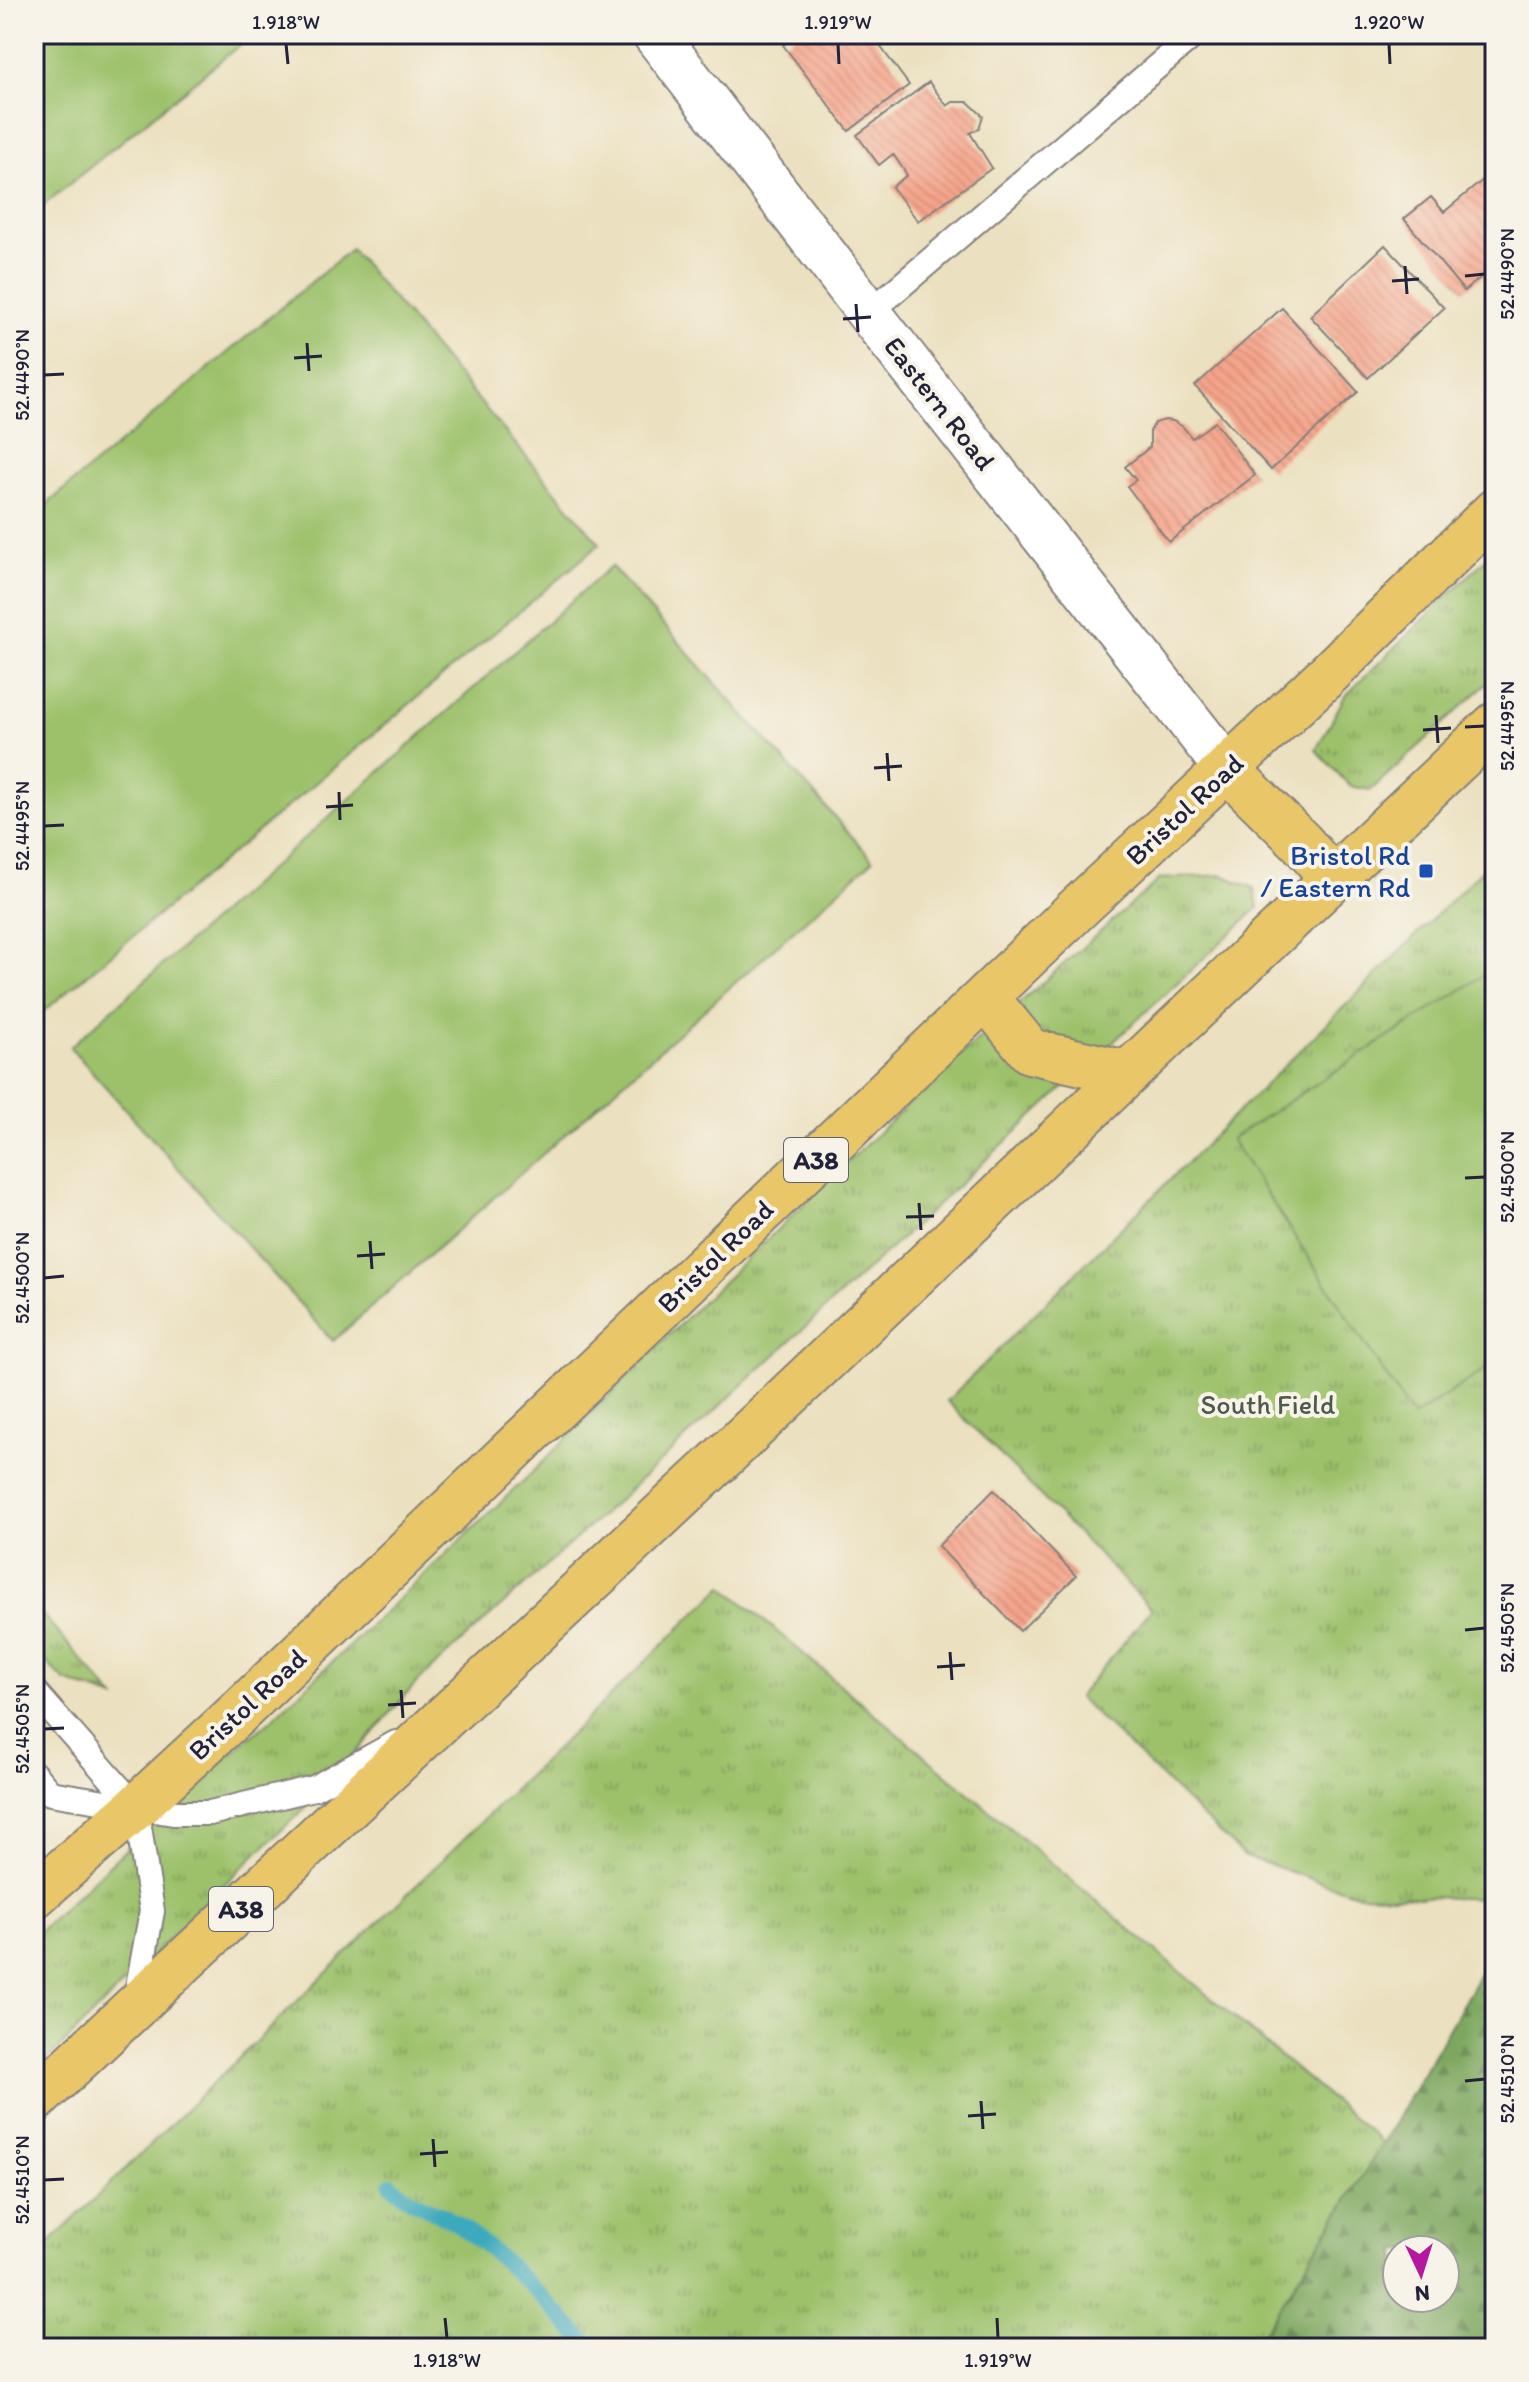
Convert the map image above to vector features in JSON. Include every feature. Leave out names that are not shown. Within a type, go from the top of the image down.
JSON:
[{"type":"highway","name":"Bristol Road","points":[[34,1896],[251,1701],[986,997],[1334,669],[1495,511]]},
{"type":"highway","name":"A38","points":[[34,2101],[757,1426],[1495,725]]},
{"type":"highway","points":[[1227,769],[1302,843],[1332,878]]},
{"type":"highway","points":[[986,997],[1030,1051],[1126,1073]]},
{"type":"street","name":"Eastern Road","points":[[655,34],[869,313],[1227,769]]},
{"type":"lane","points":[[869,313],[1195,34]]},
{"type":"lane","points":[[34,1691],[136,1807],[152,1911],[134,2005]]},
{"type":"lane","points":[[34,1774],[50,1793],[173,1813],[210,1813],[314,1788],[447,1715]]},
{"type":"green space","points":[[34,34],[253,34],[34,213]]},
{"type":"green space","points":[[351,249],[600,544],[38,1016],[34,1012],[34,515]]},
{"type":"green space","points":[[1495,550],[1495,676],[1371,790],[1350,786],[1316,750],[1345,696]]},
{"type":"green space","points":[[611,566],[873,860],[333,1341],[70,1047]]},
{"type":"green space","name":"South Field","points":[[1495,857],[1495,1899],[1359,1895],[1244,1856],[1078,1697],[1152,1609],[947,1401]]},
{"type":"green space","points":[[1222,875],[1254,888],[1258,908],[612,1506],[417,1682],[322,1792],[218,1890],[34,2073],[34,1936],[197,1782],[271,1720],[538,1467],[705,1299],[947,1067],[1160,879]]},
{"type":"green space","points":[[1495,968],[1495,1363],[1413,1417],[1231,1139]]},
{"type":"green space","points":[[723,1586],[1383,2143],[1254,2348],[34,2348],[34,2258]]},
{"type":"green space","points":[[34,1605],[115,1698],[65,1681],[34,1650]]},
{"type":"green space","points":[[1483,1969],[1495,1973],[1495,2348],[1254,2348],[1383,2143]]},
{"type":"building","points":[[797,34],[871,34],[909,85],[849,131],[783,45]]},
{"type":"building","points":[[929,82],[947,106],[953,102],[968,102],[983,116],[979,128],[970,133],[992,168],[918,221],[892,187],[907,175],[893,154],[879,165],[857,135]]},
{"type":"building","points":[[1495,170],[1495,266],[1464,291],[1404,219],[1431,197],[1444,212]]},
{"type":"building","points":[[1385,245],[1444,308],[1368,378],[1310,316]]},
{"type":"building","points":[[1282,308],[1358,392],[1271,470],[1195,386]]},
{"type":"building","points":[[1165,420],[1183,427],[1192,438],[1215,422],[1255,475],[1169,542],[1127,486],[1136,480],[1125,467],[1150,447],[1150,431],[1155,423]]},
{"type":"building","points":[[994,1490],[1076,1576],[1020,1631],[938,1546]]},
{"type":"waterway","points":[[391,2184],[407,2197],[459,2225],[495,2253],[591,2348]]},
{"type":"place","name":"Bristol Rd / Eastern Rd","points":[[1426,871]]}]
